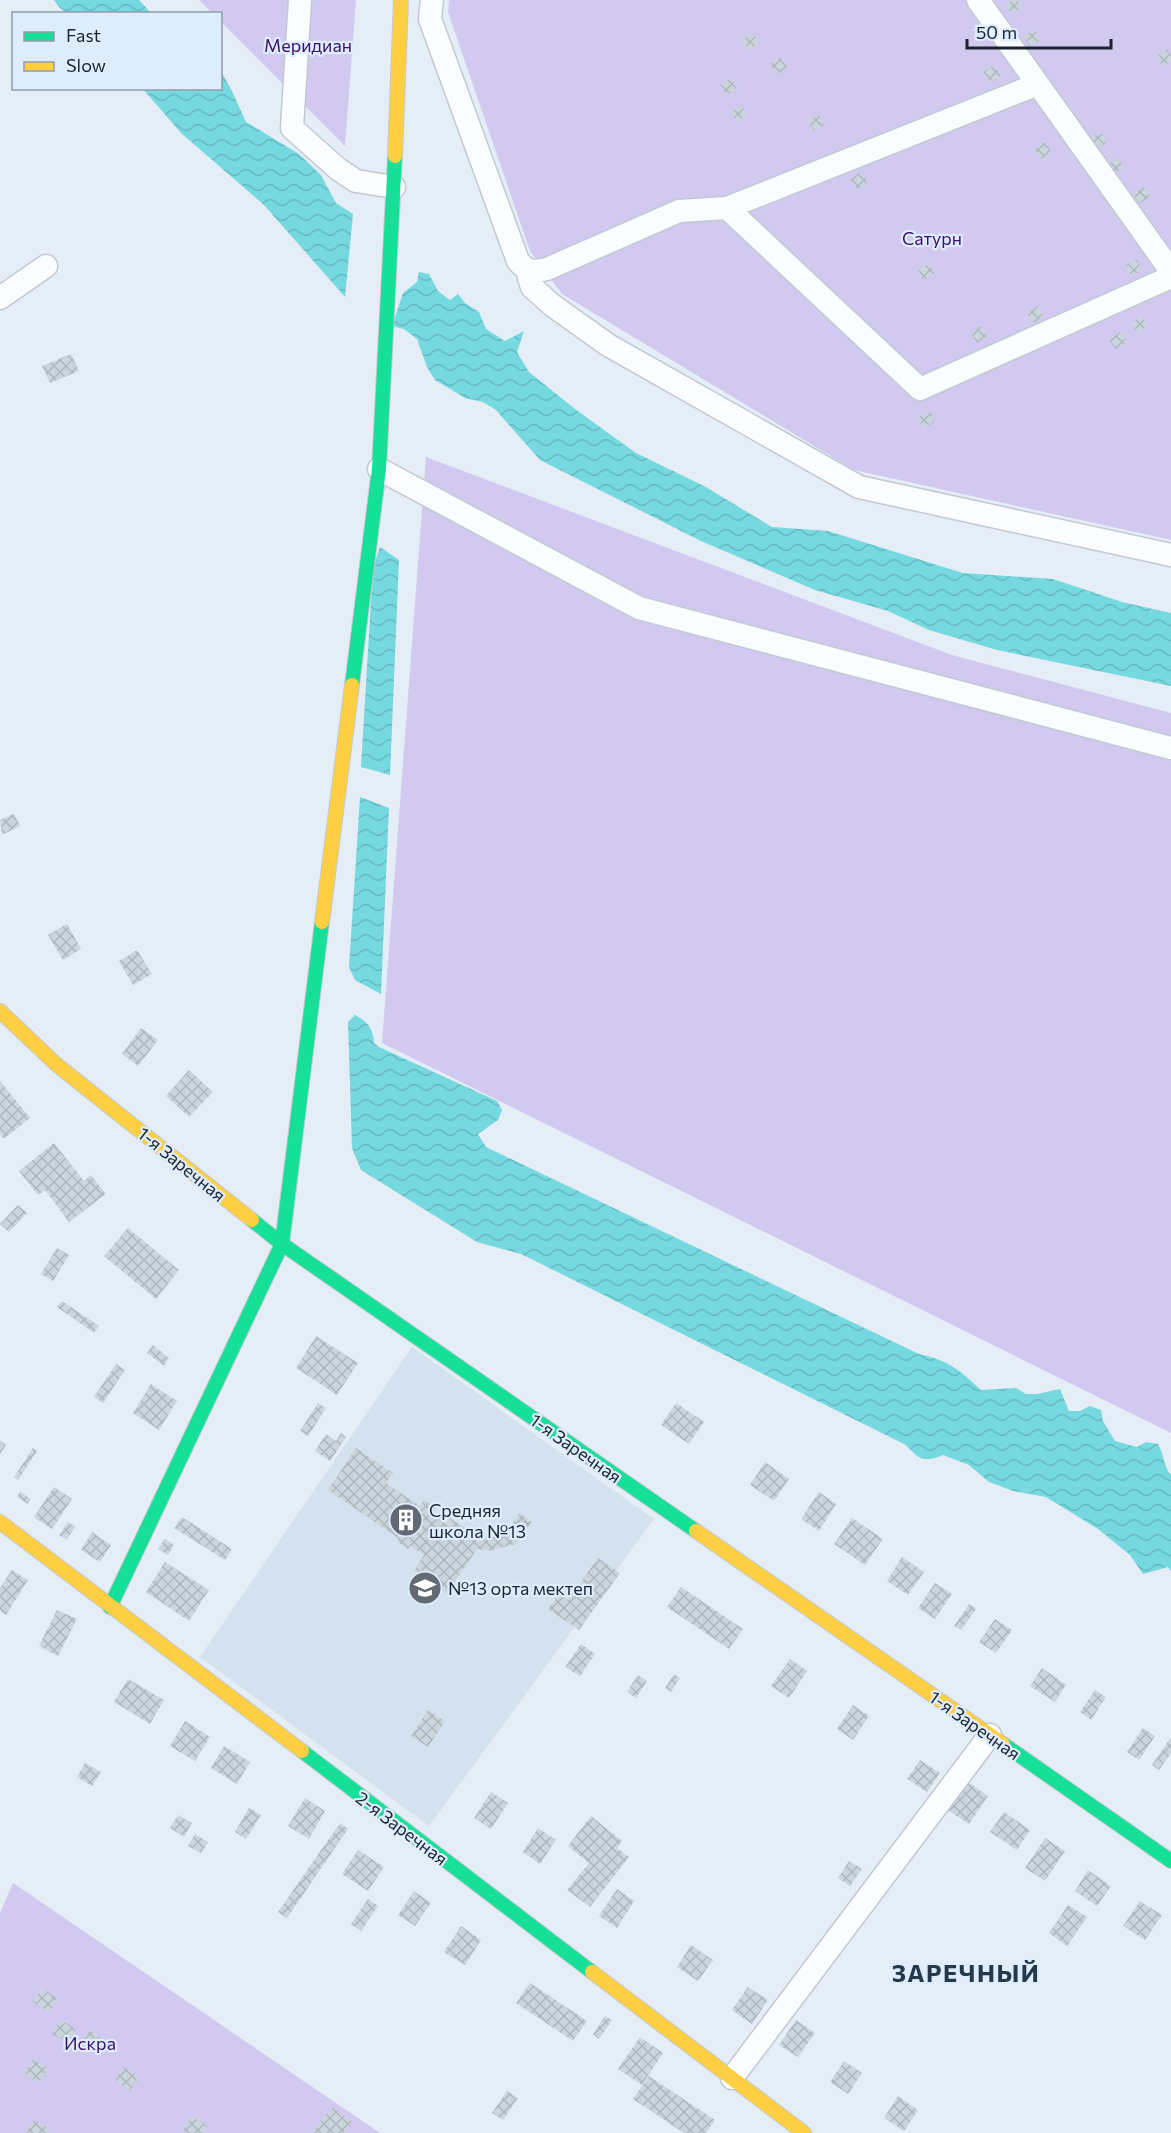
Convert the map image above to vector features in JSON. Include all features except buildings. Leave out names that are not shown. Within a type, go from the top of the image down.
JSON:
[{"type":"street","points":[[300,0],[292,128],[338,169],[356,181],[394,187]]},
{"type":"street","points":[[110,1607],[282,1244],[378,469],[394,187],[401,0]]},
{"type":"street","points":[[432,0],[430,19],[518,261],[525,270],[529,271],[547,269],[679,211],[727,208],[1038,84]]},
{"type":"street","points":[[727,208],[920,389],[1170,279],[1038,84],[978,0]]},
{"type":"street","points":[[0,298],[46,266]]},
{"type":"street","points":[[529,271],[532,286],[552,304],[608,345],[859,487],[1171,555]]},
{"type":"street","points":[[378,469],[639,608],[1171,748]]},
{"type":"street","name":"1-я Заречная","points":[[0,1011],[57,1065],[282,1244],[1171,1861]]},
{"type":"street","name":"2-я Заречная","points":[[0,1522],[804,2133]]},
{"type":"street","points":[[732,2078],[990,1735]]},
{"type":"shaded area","name":"№13 орта мектеп","points":[[412,1347],[654,1519],[429,1826],[200,1657]]},
{"type":"green space","name":"Меридиан","points":[[199,0],[356,0],[345,146],[222,23],[222,12],[211,12]]},
{"type":"green space","name":"Сатурн","points":[[449,0],[1171,0],[1171,540],[854,470],[562,294],[530,251],[448,12]]},
{"type":"green space","points":[[426,457],[952,655],[1171,713],[1171,1433],[382,1043]]},
{"type":"green space","name":"Искра","points":[[13,1883],[380,2133],[0,2133],[0,1913]]},
{"type":"water","points":[[54,0],[139,0],[150,12],[65,12]]},
{"type":"water","points":[[222,73],[246,122],[299,154],[321,175],[336,203],[353,214],[345,297],[264,205],[181,133],[144,90],[222,90]]},
{"type":"water","points":[[419,272],[429,274],[438,291],[450,300],[458,294],[465,303],[479,312],[486,329],[505,341],[524,331],[517,352],[529,372],[575,409],[636,453],[704,486],[772,527],[828,531],[963,573],[1053,579],[1122,602],[1171,613],[1171,686],[997,650],[929,630],[888,611],[815,590],[701,541],[540,460],[496,410],[483,402],[465,398],[435,380],[427,367],[417,339],[404,329],[392,326],[403,293],[417,282]]},
{"type":"water","points":[[380,547],[399,560],[390,775],[361,767],[373,568]]},
{"type":"water","points":[[360,797],[389,808],[381,994],[355,980],[349,967]]},
{"type":"water","points":[[355,1015],[369,1026],[374,1043],[379,1047],[497,1101],[502,1110],[498,1120],[478,1134],[486,1147],[919,1354],[946,1363],[981,1390],[1016,1388],[1026,1394],[1037,1394],[1060,1389],[1069,1411],[1080,1411],[1090,1406],[1101,1410],[1103,1421],[1115,1441],[1137,1447],[1146,1442],[1158,1444],[1171,1473],[1171,1571],[1168,1567],[1143,1574],[1130,1555],[1098,1529],[1046,1497],[1013,1491],[989,1482],[969,1465],[943,1455],[922,1459],[906,1445],[521,1254],[477,1242],[361,1170],[352,1148],[348,1022]]},
{"type":"traffic: fast","points":[[352,685],[379,469],[395,156]]},
{"type":"traffic: fast","points":[[110,1607],[282,1244],[322,922]]},
{"type":"traffic: fast","points":[[252,1220],[282,1244],[696,1531]]},
{"type":"traffic: fast","points":[[1003,1744],[1171,1861]]},
{"type":"traffic: fast","points":[[302,1751],[592,1972]]},
{"type":"traffic: slow","points":[[395,156],[401,0]]},
{"type":"traffic: slow","points":[[322,922],[352,685]]},
{"type":"traffic: slow","points":[[0,1011],[57,1065],[252,1220]]},
{"type":"traffic: slow","points":[[0,1522],[302,1751]]},
{"type":"traffic: slow","points":[[696,1531],[1003,1744]]},
{"type":"traffic: slow","points":[[592,1972],[804,2133]]},
{"type":"place","name":"Средняя школа №13","points":[[406,1520]]},
{"type":"place","name":"№13 орта мектеп","points":[[425,1588]]},
{"type":"district","name":"ЗАРЕЧНЫЙ","points":[[966,1972]]}]
